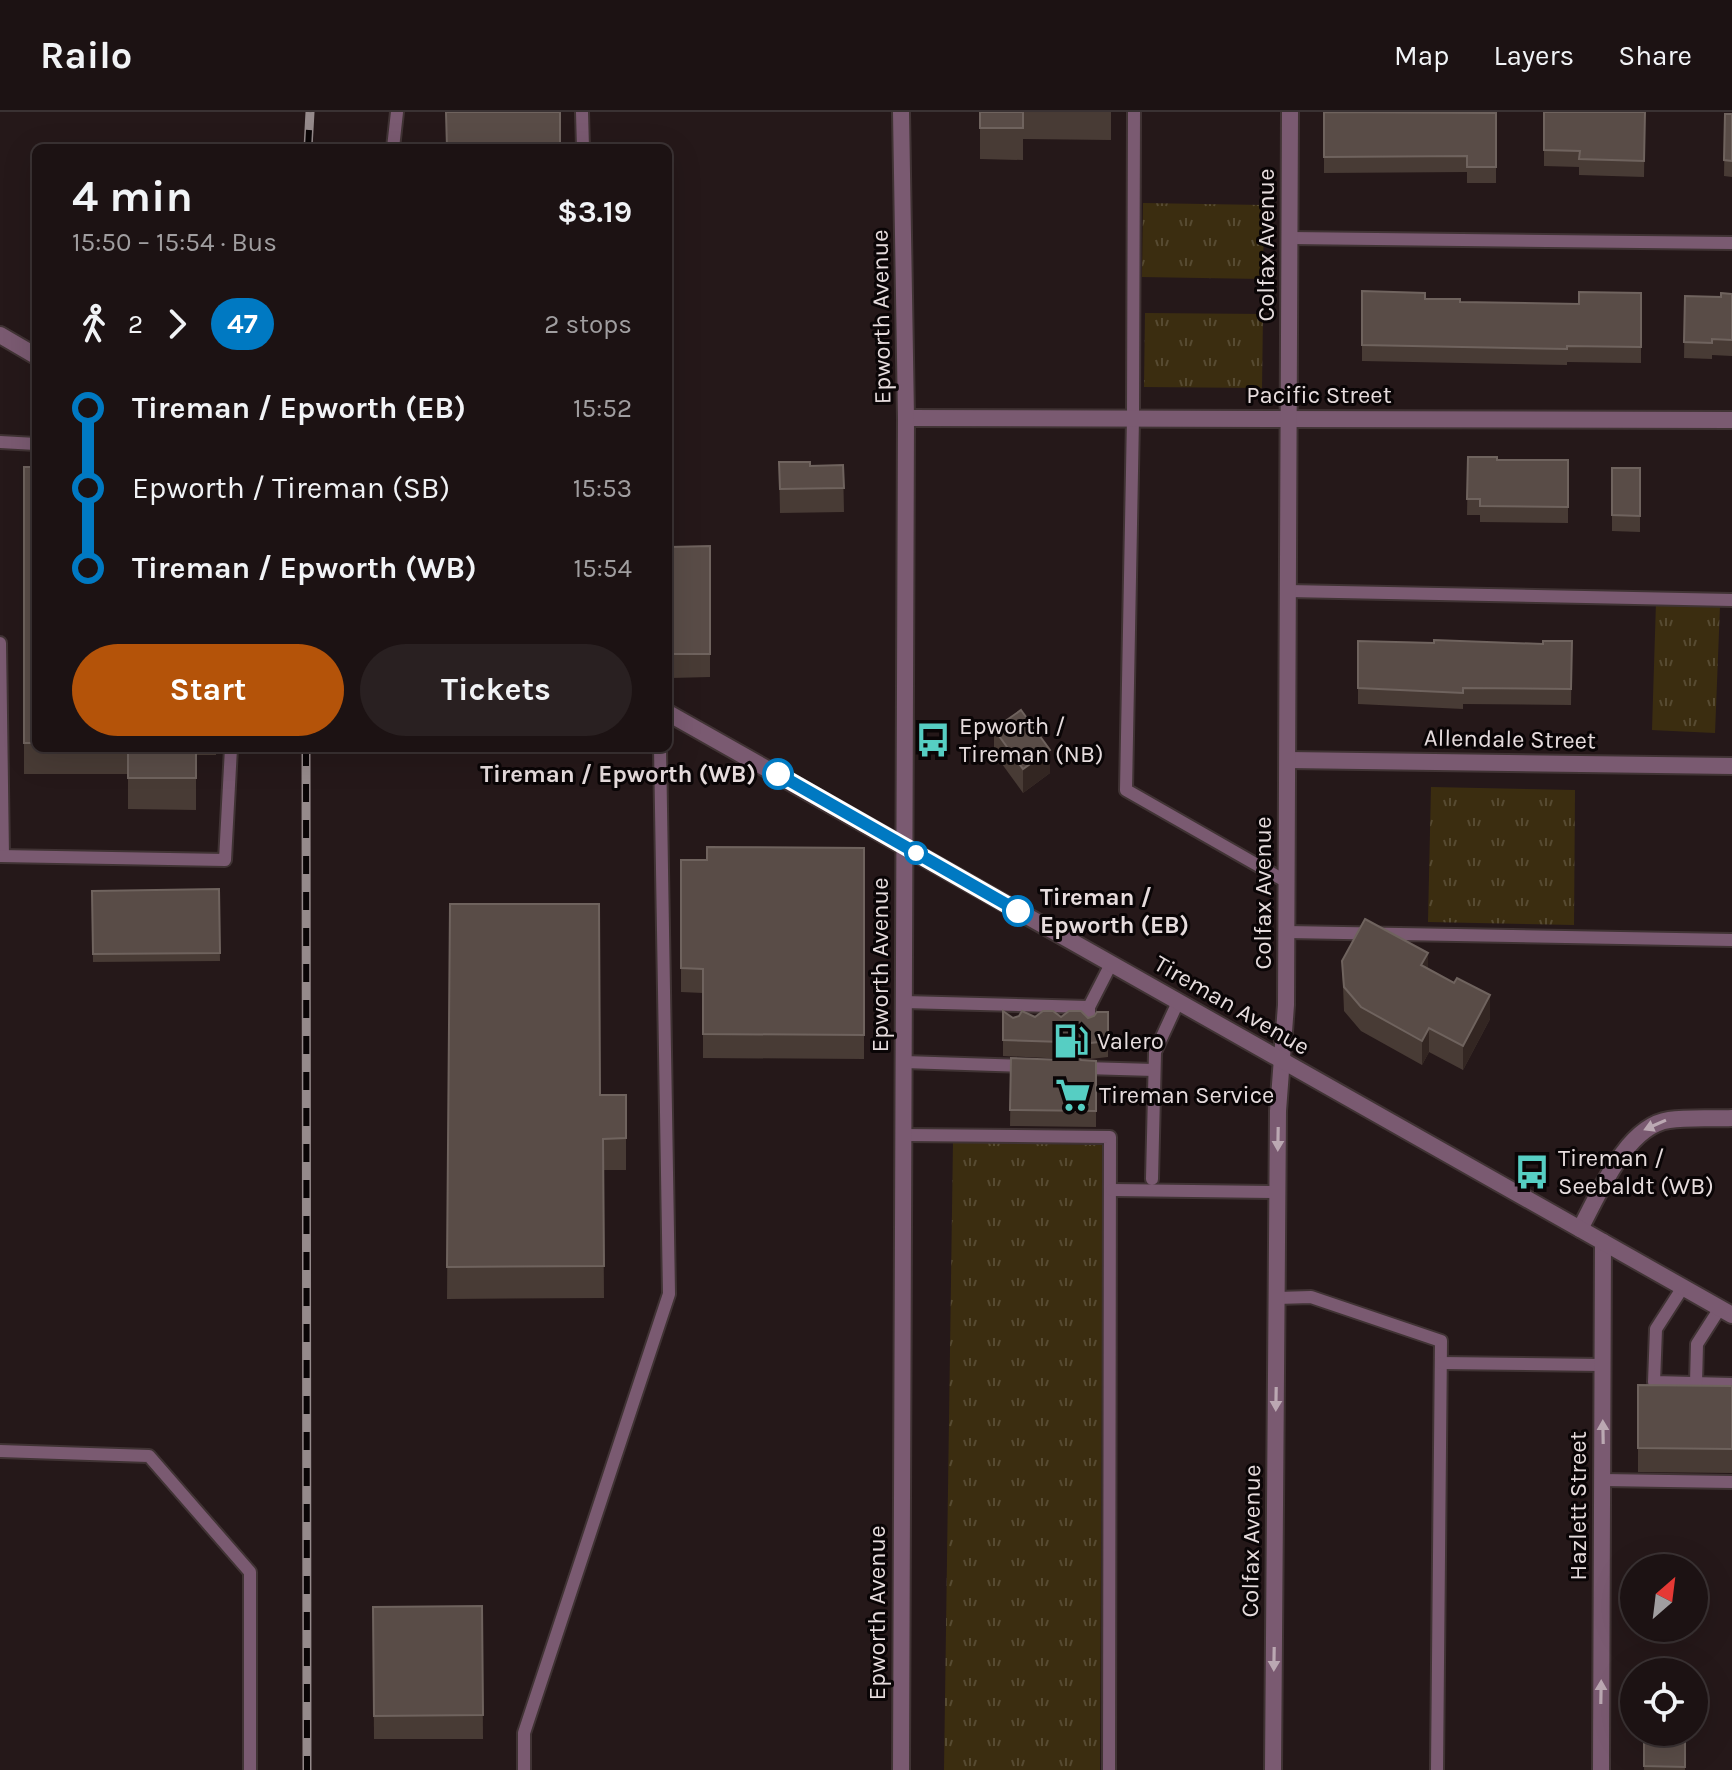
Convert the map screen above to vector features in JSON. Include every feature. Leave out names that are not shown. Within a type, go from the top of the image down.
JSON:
[{"type":"street","name":"Epworth Avenue","points":[[901,112],[906,418],[901,1770]]},
{"type":"street","name":"Colfax Avenue","points":[[1273,1770],[1278,1111],[1286,1005],[1287,932],[1290,112]]},
{"type":"street","points":[[0,335],[32,354]]},
{"type":"street","name":"Pacific Street","points":[[906,418],[1732,420]]},
{"type":"street","name":"Tireman Avenue","points":[[672,715],[1726,1311]]},
{"type":"street","name":"Allendale Street","points":[[1288,760],[1732,766]]},
{"type":"street","points":[[1580,1229],[1632,1138],[1667,1120],[1732,1118]]},
{"type":"street","name":"Hazlett Street","points":[[1601,1770],[1603,1242]]},
{"type":"lane","points":[[393,144],[397,112]]},
{"type":"lane","points":[[582,112],[583,144]]},
{"type":"lane","points":[[1134,112],[1133,418],[1126,790],[1287,882]]},
{"type":"lane","points":[[1290,238],[1732,243]]},
{"type":"lane","points":[[0,442],[32,444]]},
{"type":"lane","points":[[1288,591],[1732,600]]},
{"type":"lane","points":[[0,643],[2,856],[225,860],[231,752]]},
{"type":"lane","points":[[524,1770],[524,1733],[669,1294],[660,752]]},
{"type":"lane","points":[[1287,932],[1732,940]]},
{"type":"lane","points":[[1089,1025],[1089,1007],[1111,964]]},
{"type":"lane","points":[[904,1002],[1014,1010],[1036,1005],[1089,1007]]},
{"type":"lane","points":[[1152,1179],[1155,1052],[1178,1002]]},
{"type":"lane","points":[[1035,1024],[1036,1005]]},
{"type":"lane","points":[[1061,1024],[1062,1006]]},
{"type":"lane","points":[[1014,1051],[1014,1066]]},
{"type":"lane","points":[[904,1062],[1034,1066],[1034,1052]]},
{"type":"lane","points":[[1089,1052],[1087,1068],[1154,1070]]},
{"type":"lane","points":[[903,1135],[1110,1137],[1109,1770]]},
{"type":"lane","points":[[1112,1190],[1277,1192]]},
{"type":"lane","points":[[1683,1287],[1656,1329],[1654,1382],[1732,1384]]},
{"type":"lane","points":[[1277,1298],[1311,1297],[1441,1341],[1437,1770]]},
{"type":"lane","points":[[1696,1383],[1697,1344],[1726,1311]]},
{"type":"lane","points":[[1441,1363],[1602,1365]]},
{"type":"lane","points":[[0,1451],[149,1456],[250,1572],[250,1770]]},
{"type":"lane","points":[[1603,1480],[1732,1482]]},
{"type":"green space","points":[[1143,203],[1264,205],[1263,279],[1142,277]]},
{"type":"green space","points":[[1145,313],[1263,314],[1262,388],[1144,387]]},
{"type":"green space","points":[[1656,603],[1720,606],[1715,733],[1652,730]]},
{"type":"green space","points":[[1431,787],[1575,790],[1574,925],[1428,922]]},
{"type":"green space","points":[[953,1142],[1103,1145],[1100,1770],[944,1770]]},
{"type":"building","points":[[446,112],[560,112],[560,144],[447,144]]},
{"type":"building","points":[[980,112],[1023,112],[1023,128],[980,128]]},
{"type":"building","points":[[1324,112],[1496,113],[1496,167],[1467,167],[1467,156],[1324,157]]},
{"type":"building","points":[[1544,112],[1645,112],[1644,161],[1579,159],[1580,151],[1544,150]]},
{"type":"building","points":[[1725,114],[1732,114],[1732,161],[1724,160]]},
{"type":"building","points":[[1362,291],[1425,293],[1425,299],[1460,299],[1460,302],[1579,304],[1579,292],[1641,293],[1641,347],[1567,346],[1567,349],[1362,345]]},
{"type":"building","points":[[1721,293],[1732,294],[1732,340],[1684,342],[1685,296],[1721,297]]},
{"type":"building","points":[[1468,457],[1568,460],[1568,507],[1480,506],[1480,499],[1467,499]]},
{"type":"building","points":[[779,462],[810,462],[810,466],[843,465],[844,488],[780,489]]},
{"type":"building","points":[[24,467],[32,467],[32,743],[24,743]]},
{"type":"building","points":[[1612,468],[1640,468],[1640,516],[1612,515]]},
{"type":"building","points":[[710,546],[710,654],[672,654],[672,547]]},
{"type":"building","points":[[1434,640],[1543,644],[1543,641],[1572,641],[1571,689],[1463,688],[1463,693],[1358,688],[1358,641],[1434,643]]},
{"type":"building","points":[[1021,710],[1050,750],[1023,769],[994,729]]},
{"type":"building","points":[[128,752],[196,752],[196,778],[128,778]]},
{"type":"building","points":[[707,847],[864,848],[864,1035],[703,1034],[703,969],[681,968],[681,860],[707,860]]},
{"type":"building","points":[[219,889],[220,953],[93,954],[92,891]]},
{"type":"building","points":[[450,904],[599,904],[600,1095],[626,1095],[626,1138],[603,1139],[604,1266],[447,1267]]},
{"type":"building","points":[[1365,919],[1428,953],[1421,965],[1454,983],[1457,978],[1490,995],[1463,1046],[1429,1028],[1422,1041],[1361,1007],[1344,987],[1342,961]]},
{"type":"building","points":[[1003,1011],[1013,1018],[1022,1011],[1035,1017],[1043,1011],[1053,1011],[1061,1017],[1069,1011],[1081,1011],[1088,1018],[1097,1012],[1108,1012],[1108,1041],[1081,1044],[1076,1051],[1081,1060],[1096,1061],[1096,1111],[1010,1110],[1011,1058],[1064,1060],[1072,1051],[1063,1042],[1003,1040]]},
{"type":"building","points":[[1638,1385],[1732,1386],[1732,1449],[1638,1448]]},
{"type":"building","points":[[482,1606],[483,1715],[374,1716],[373,1607]]},
{"type":"building","points":[[1644,1746],[1685,1746],[1685,1767],[1644,1766]]},
{"type":"railway","points":[[308,144],[310,112]]},
{"type":"railway","points":[[306,752],[307,1770]]},
{"type":"bus line","name":"47","points":[[778,774],[1018,911]]},
{"type":"place","name":"Epworth / Tireman (NB)","points":[[933,740]]},
{"type":"place","name":"Tireman / Epworth (WB)","points":[[778,774]]},
{"type":"place","name":"Tireman / Epworth (EB)","points":[[1018,911]]},
{"type":"place","name":"Valero","points":[[1071,1041]]},
{"type":"place","name":"Tireman Service","points":[[1073,1095]]},
{"type":"place","name":"Tireman / Seebaldt (WB)","points":[[1532,1172]]}]
